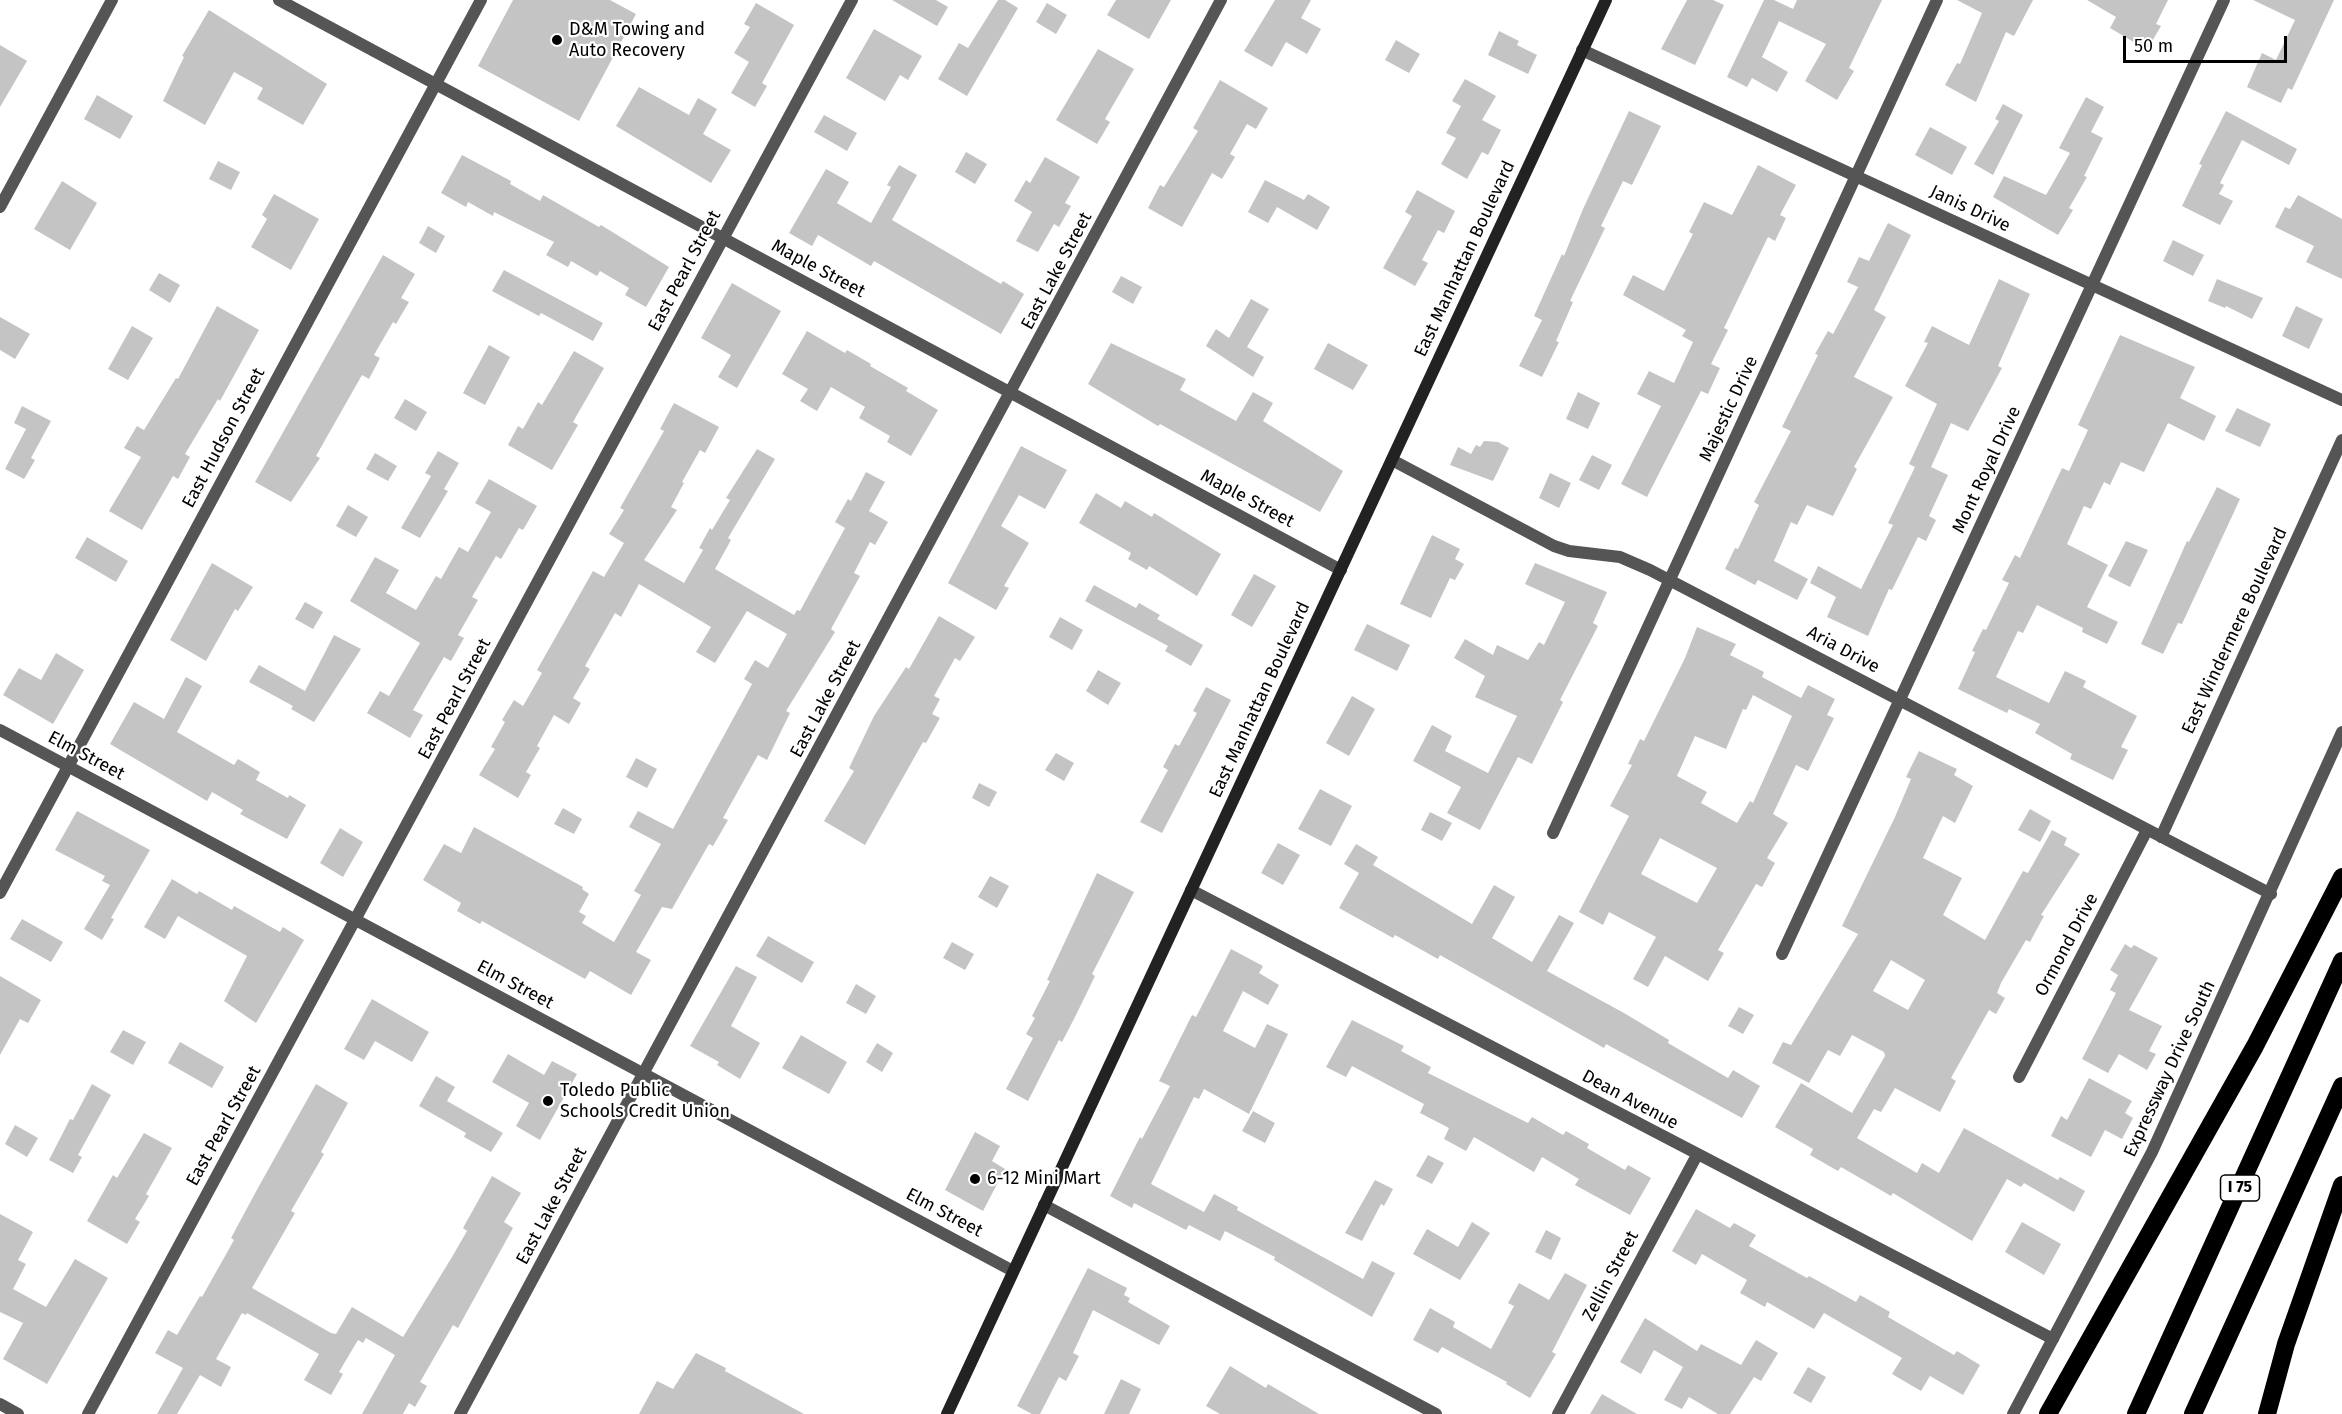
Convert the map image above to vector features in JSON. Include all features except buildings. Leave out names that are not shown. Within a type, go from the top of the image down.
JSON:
[{"type":"highway","points":[[2048,1414],[2255,1046],[2342,877]]},
{"type":"highway","name":"I 75","points":[[2136,1414],[2342,961]]},
{"type":"highway","points":[[2193,1414],[2342,1086]]},
{"type":"highway","points":[[2267,1414],[2286,1344],[2342,1185]]},
{"type":"main road","name":"East Manhattan Boulevard","points":[[947,1414],[1606,0]]},
{"type":"street","points":[[0,207],[112,0]]},
{"type":"street","name":"Maple Street","points":[[279,0],[1341,570]]},
{"type":"street","name":"East Hudson Street","points":[[0,893],[482,0]]},
{"type":"street","name":"East Pearl Street","points":[[88,1414],[852,0]]},
{"type":"street","name":"East Lake Street","points":[[460,1414],[1012,393],[1221,0]]},
{"type":"street","name":"Majestic Drive","points":[[1553,833],[1937,0]]},
{"type":"street","name":"Mont Royal Drive","points":[[1782,954],[2224,0]]},
{"type":"street","name":"Janis Drive","points":[[1582,50],[2342,400]]},
{"type":"street","name":"East Windermere Boulevard","points":[[2161,837],[2342,440]]},
{"type":"street","name":"Aria Drive","points":[[1392,460],[1554,546],[1620,557],[1670,580],[2271,894]]},
{"type":"street","name":"Elm Street","points":[[0,730],[1013,1271]]},
{"type":"street","name":"Expressway Drive South","points":[[2013,1414],[2152,1152],[2271,894],[2342,732]]},
{"type":"street","name":"Ormond Drive","points":[[2019,1077],[2147,830]]},
{"type":"street","name":"Dean Avenue","points":[[1191,890],[2053,1339]]},
{"type":"street","name":"Zellin Street","points":[[1558,1414],[1696,1155]]},
{"type":"street","points":[[1044,1205],[1436,1414]]},
{"type":"street","points":[[0,1404],[18,1414]]},
{"type":"place","name":"D&M Towing and Auto Recovery","points":[[557,40]]},
{"type":"place","name":"Toledo Public Schools Credit Union","points":[[548,1101]]},
{"type":"place","name":"6-12 Mini Mart","points":[[975,1179]]}]
